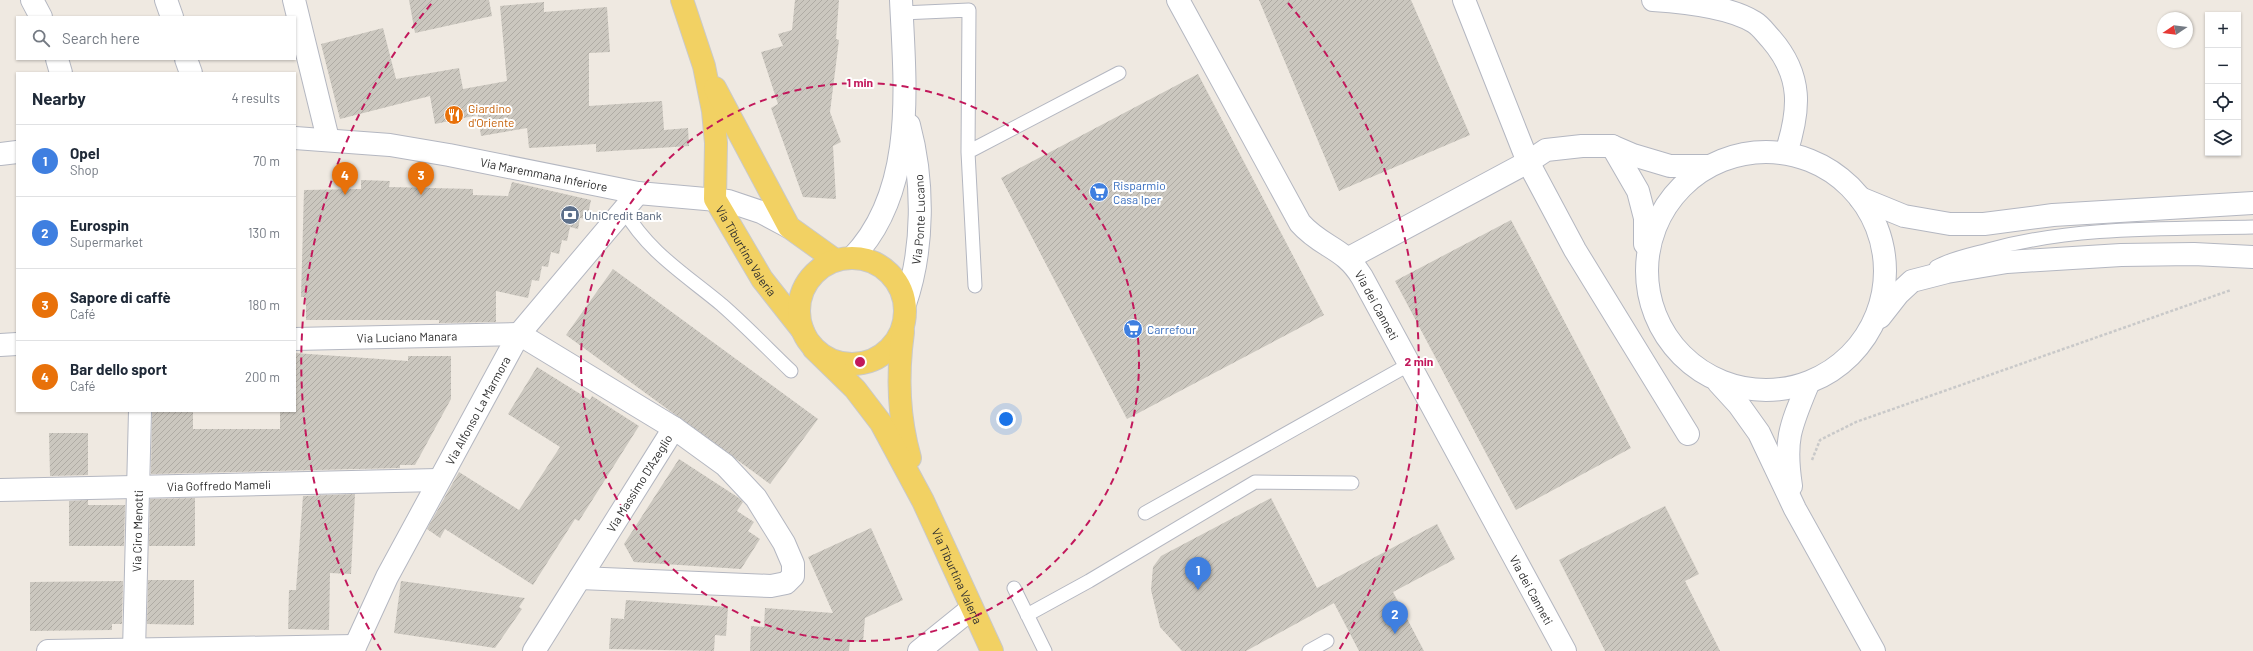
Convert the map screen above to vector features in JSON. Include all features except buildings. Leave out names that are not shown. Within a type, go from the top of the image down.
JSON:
[{"type":"main road","name":"Via Tiburtina Valeria","points":[[682,0],[704,66],[713,111],[716,143],[715,199],[762,279],[803,331],[814,349],[835,368],[868,405],[895,446],[923,501],[992,651]]},
{"type":"main road","name":"Via Tiburtina Valeria","points":[[704,66],[789,227],[844,259]]},
{"type":"main road","name":"Via Tiburtina Valeria","points":[[803,331],[799,314],[801,297],[808,281],[820,269],[844,259],[868,260],[887,271],[901,290],[905,304],[904,326],[898,368],[900,412],[906,444],[923,501]]},
{"type":"main road","name":"Via Tiburtina Valeria","points":[[814,349],[830,360],[847,365],[865,363],[882,356],[891,347],[904,326]]},
{"type":"street","points":[[32,0],[40,16]]},
{"type":"street","points":[[166,0],[172,16]]},
{"type":"street","points":[[294,0],[328,139]]},
{"type":"street","name":"Via dei Canneti","points":[[1178,0],[1300,223],[1317,240],[1349,258],[1362,277],[1565,651]]},
{"type":"street","points":[[1464,0],[1528,162],[1575,250],[1688,434]]},
{"type":"street","points":[[1653,0],[1692,3],[1755,22],[1778,48],[1794,78],[1798,99],[1795,125],[1786,153]]},
{"type":"street","name":"Via Ponte Lucano","points":[[902,6],[905,110],[915,158],[918,218],[915,268],[905,304]]},
{"type":"street","points":[[57,60],[61,72]]},
{"type":"street","points":[[186,60],[191,72]]},
{"type":"street","name":"Via Ponte Lucano","points":[[844,259],[873,232],[885,206],[895,172],[905,110]]},
{"type":"street","name":"Via Maremmana Inferiore","points":[[296,138],[328,139],[390,145],[449,155],[638,193],[715,199],[741,204],[789,227]]},
{"type":"street","points":[[1349,258],[1528,162],[1546,150],[1582,146],[1612,146],[1633,155],[1670,166],[1708,166]]},
{"type":"street","points":[[1612,146],[1638,192],[1645,218],[1650,302],[1664,334],[1686,361],[1716,380],[1739,405],[1759,433],[1795,509],[1874,651]]},
{"type":"street","points":[[0,154],[16,152]]},
{"type":"street","points":[[1647,267],[1653,232],[1669,202],[1684,185],[1708,166],[1742,154],[1763,152],[1786,153],[1807,159],[1827,168],[1845,181],[1860,198],[1872,217],[1881,238],[1885,260],[1885,282],[1881,305],[1873,326]]},
{"type":"street","name":"Via Alfonso La Marmora","points":[[354,649],[387,577],[438,480],[519,334],[638,193]]},
{"type":"street","points":[[1860,198],[1904,216],[1950,224],[1984,224],[2053,215],[2253,203]]},
{"type":"street","points":[[1716,380],[1752,391],[1777,391],[1808,384],[1828,375],[1846,361],[1861,345],[1873,326],[1898,294],[1912,281],[1947,272],[2007,262],[2121,255],[2194,254],[2253,257]]},
{"type":"street","name":"Via Luciano Manara","points":[[296,339],[519,334]]},
{"type":"street","name":"Via Massimo D'Azeglio","points":[[519,334],[674,428],[534,651]]},
{"type":"street","points":[[0,344],[16,344]]},
{"type":"street","points":[[1795,509],[1787,458],[1789,435],[1808,384]]},
{"type":"street","name":"Via Ciro Menotti","points":[[134,650],[140,412]]},
{"type":"street","points":[[580,578],[771,586],[782,585],[793,576],[793,564],[784,544],[756,498],[725,465],[674,428]]},
{"type":"street","name":"Via Goffredo Mameli","points":[[0,490],[438,480]]},
{"type":"street","points":[[919,651],[972,609]]},
{"type":"street","points":[[48,651],[354,649]]},
{"type":"lane","points":[[902,6],[969,10],[968,152],[975,286]]},
{"type":"lane","points":[[968,152],[1119,73]]},
{"type":"lane","points":[[624,210],[633,226],[660,256],[722,305],[791,371]]},
{"type":"lane","points":[[1912,281],[1946,262],[2004,246],[2055,235],[2129,229],[2253,227]]},
{"type":"lane","points":[[1145,513],[1410,364]]},
{"type":"lane","points":[[1027,615],[1089,581],[1255,482],[1352,483]]},
{"type":"lane","points":[[1014,588],[1045,651]]},
{"type":"lane","points":[[1309,651],[1327,641]]},
{"type":"path","points":[[1811,462],[1820,440],[1856,422],[2231,290]]},
{"type":"place","name":"Giardino d'Oriente","points":[[454,115]]},
{"type":"place","name":"Risparmio Casa Iper","points":[[1099,192]]},
{"type":"place","name":"Bar dello sport","points":[[345,195]]},
{"type":"place","name":"Sapore di caffè","points":[[421,195]]},
{"type":"place","name":"UniCredit Bank","points":[[570,215]]},
{"type":"place","name":"Carrefour","points":[[1133,329]]},
{"type":"place","name":"Opel","points":[[1198,590]]},
{"type":"place","name":"Eurospin","points":[[1395,634]]}]
